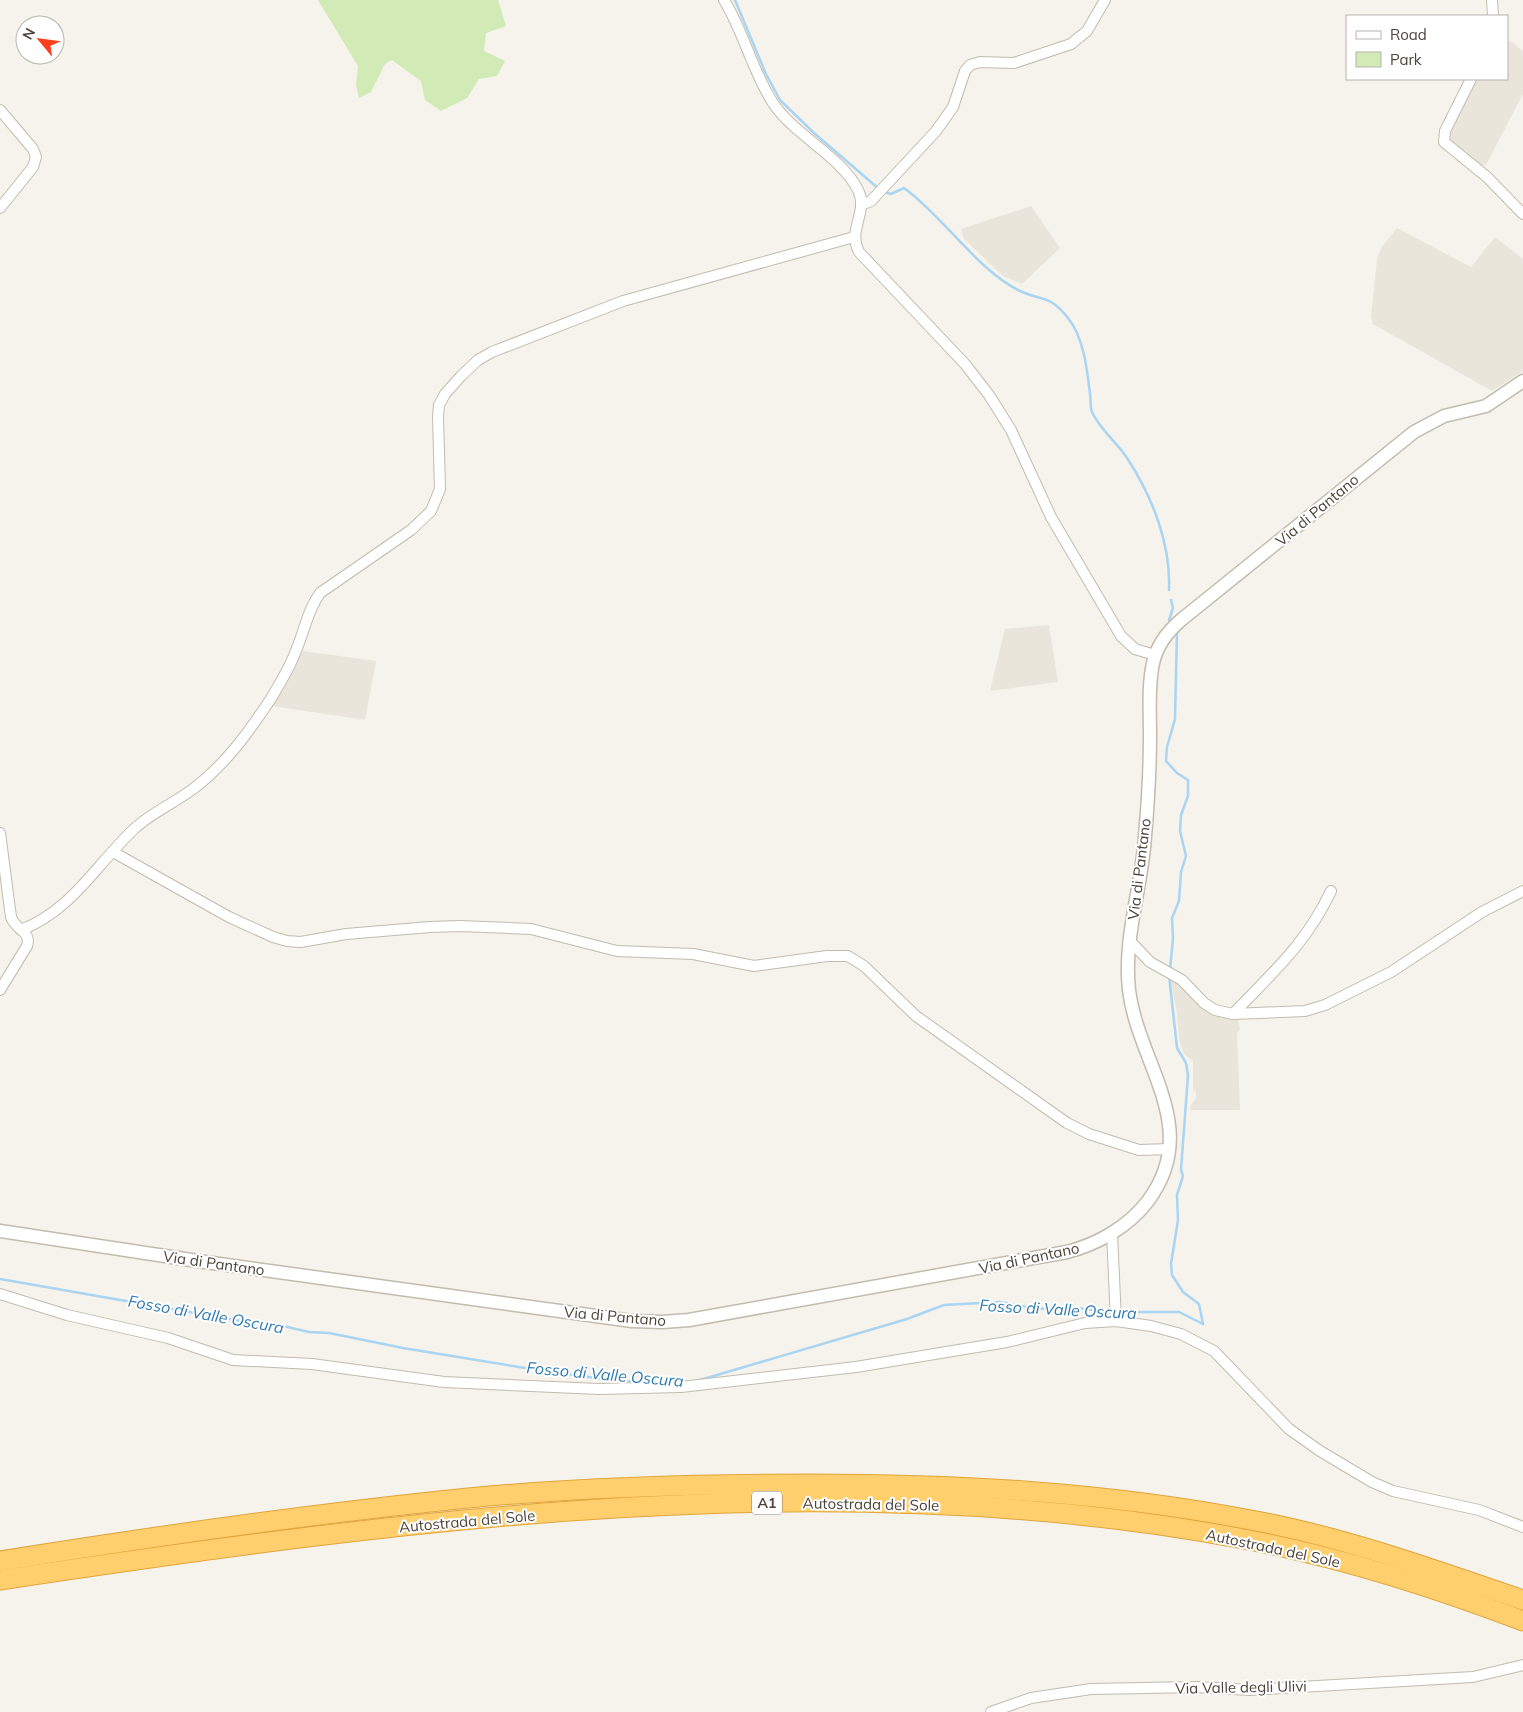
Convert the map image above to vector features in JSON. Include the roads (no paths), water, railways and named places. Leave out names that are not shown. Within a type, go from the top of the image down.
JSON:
[{"type":"highway","name":"Autostrada del Sole","points":[[0,1561],[210,1528],[472,1498],[699,1484],[910,1484],[1091,1495],[1257,1521],[1381,1551],[1523,1600]]},
{"type":"highway","name":"Autostrada del Sole","points":[[0,1580],[211,1548],[475,1518],[700,1504],[911,1502],[1088,1515],[1249,1540],[1377,1570],[1523,1621]]},
{"type":"street","points":[[724,0],[758,76],[773,103],[793,126],[847,174],[858,189],[861,205],[854,237],[856,248],[965,364],[984,388],[1011,430],[1060,534],[1121,636],[1135,649],[1155,655]]},
{"type":"street","points":[[861,205],[871,201],[936,131],[958,99],[967,68],[980,62],[1014,63],[1072,44],[1086,31],[1105,0]]},
{"type":"street","points":[[1492,0],[1493,15]]},
{"type":"street","points":[[1470,80],[1445,131],[1444,142],[1487,177],[1523,214]]},
{"type":"street","points":[[0,110],[31,146],[36,157],[33,167],[0,208]]},
{"type":"street","points":[[22,930],[48,917],[63,905],[140,824],[209,776],[237,746],[289,668],[309,612],[320,593],[411,530],[431,511],[440,489],[439,405],[455,382],[478,360],[492,352],[623,301],[854,237]]},
{"type":"street","name":"Via di Pantano","points":[[0,1231],[267,1271],[622,1320],[662,1322],[699,1318],[1067,1252],[1094,1243],[1112,1233],[1136,1215],[1153,1194],[1164,1174],[1170,1150],[1166,1104],[1130,997],[1128,973],[1130,941],[1145,844],[1151,679],[1155,655],[1164,636],[1181,620],[1414,432],[1444,416],[1486,406],[1523,382]]},
{"type":"street","points":[[0,833],[10,917],[13,924],[28,936],[28,944],[0,990]]},
{"type":"street","points":[[113,852],[229,917],[273,937],[287,941],[460,926],[531,929],[617,951],[692,954],[754,966],[827,956],[848,956],[864,966],[916,1016],[1067,1123],[1083,1132],[1139,1150],[1170,1150]]},
{"type":"street","points":[[1233,1014],[1293,953],[1331,891]]},
{"type":"street","points":[[1130,941],[1150,962],[1182,980],[1211,1008],[1233,1014],[1297,1012],[1319,1008],[1397,968],[1477,915],[1523,892]]},
{"type":"street","points":[[1112,1233],[1116,1321]]},
{"type":"street","points":[[0,1294],[67,1314],[168,1338],[233,1360],[312,1364],[444,1382],[599,1389],[687,1387],[837,1369],[1007,1342],[1078,1324],[1116,1321],[1171,1331],[1205,1346],[1236,1372],[1289,1429],[1320,1451],[1372,1482],[1398,1492],[1479,1510],[1523,1527]]},
{"type":"street","name":"Via Valle degli Ulivi","points":[[991,1712],[1031,1698],[1091,1689],[1198,1687],[1250,1690],[1473,1677],[1523,1666]]},
{"type":"waterway","points":[[735,0],[766,74],[780,100],[814,133],[879,189]]},
{"type":"waterway","points":[[884,192],[891,194],[904,188],[918,199],[975,257],[1005,282],[1020,291],[1051,302],[1068,318],[1078,335],[1084,354],[1092,412],[1099,425],[1123,452],[1152,504],[1167,555],[1169,590]]},
{"type":"waterway","points":[[1171,600],[1173,608],[1169,620],[1171,623]]},
{"type":"waterway","points":[[1170,970],[1173,938],[1172,918],[1179,901],[1181,872],[1186,856],[1180,831],[1181,815],[1188,796],[1188,780],[1177,773],[1166,761],[1167,747],[1175,719],[1177,631]]},
{"type":"waterway","points":[[1169,975],[1177,1048],[1186,1063],[1188,1075],[1181,1170],[1183,1176],[1177,1195],[1178,1220],[1171,1264],[1172,1275],[1183,1292],[1199,1304],[1203,1324]]},
{"type":"waterway","name":"Fosso di Valle Oscura","points":[[0,1279],[246,1322],[270,1323],[309,1332],[329,1333],[403,1348],[550,1372],[611,1380],[657,1383]]},
{"type":"waterway","name":"Fosso di Valle Oscura","points":[[700,1380],[907,1319],[944,1305],[1000,1302],[1038,1309],[1067,1307],[1112,1312]]},
{"type":"waterway","name":"Fosso di Valle Oscura","points":[[1117,1312],[1179,1312],[1203,1324]]}]
